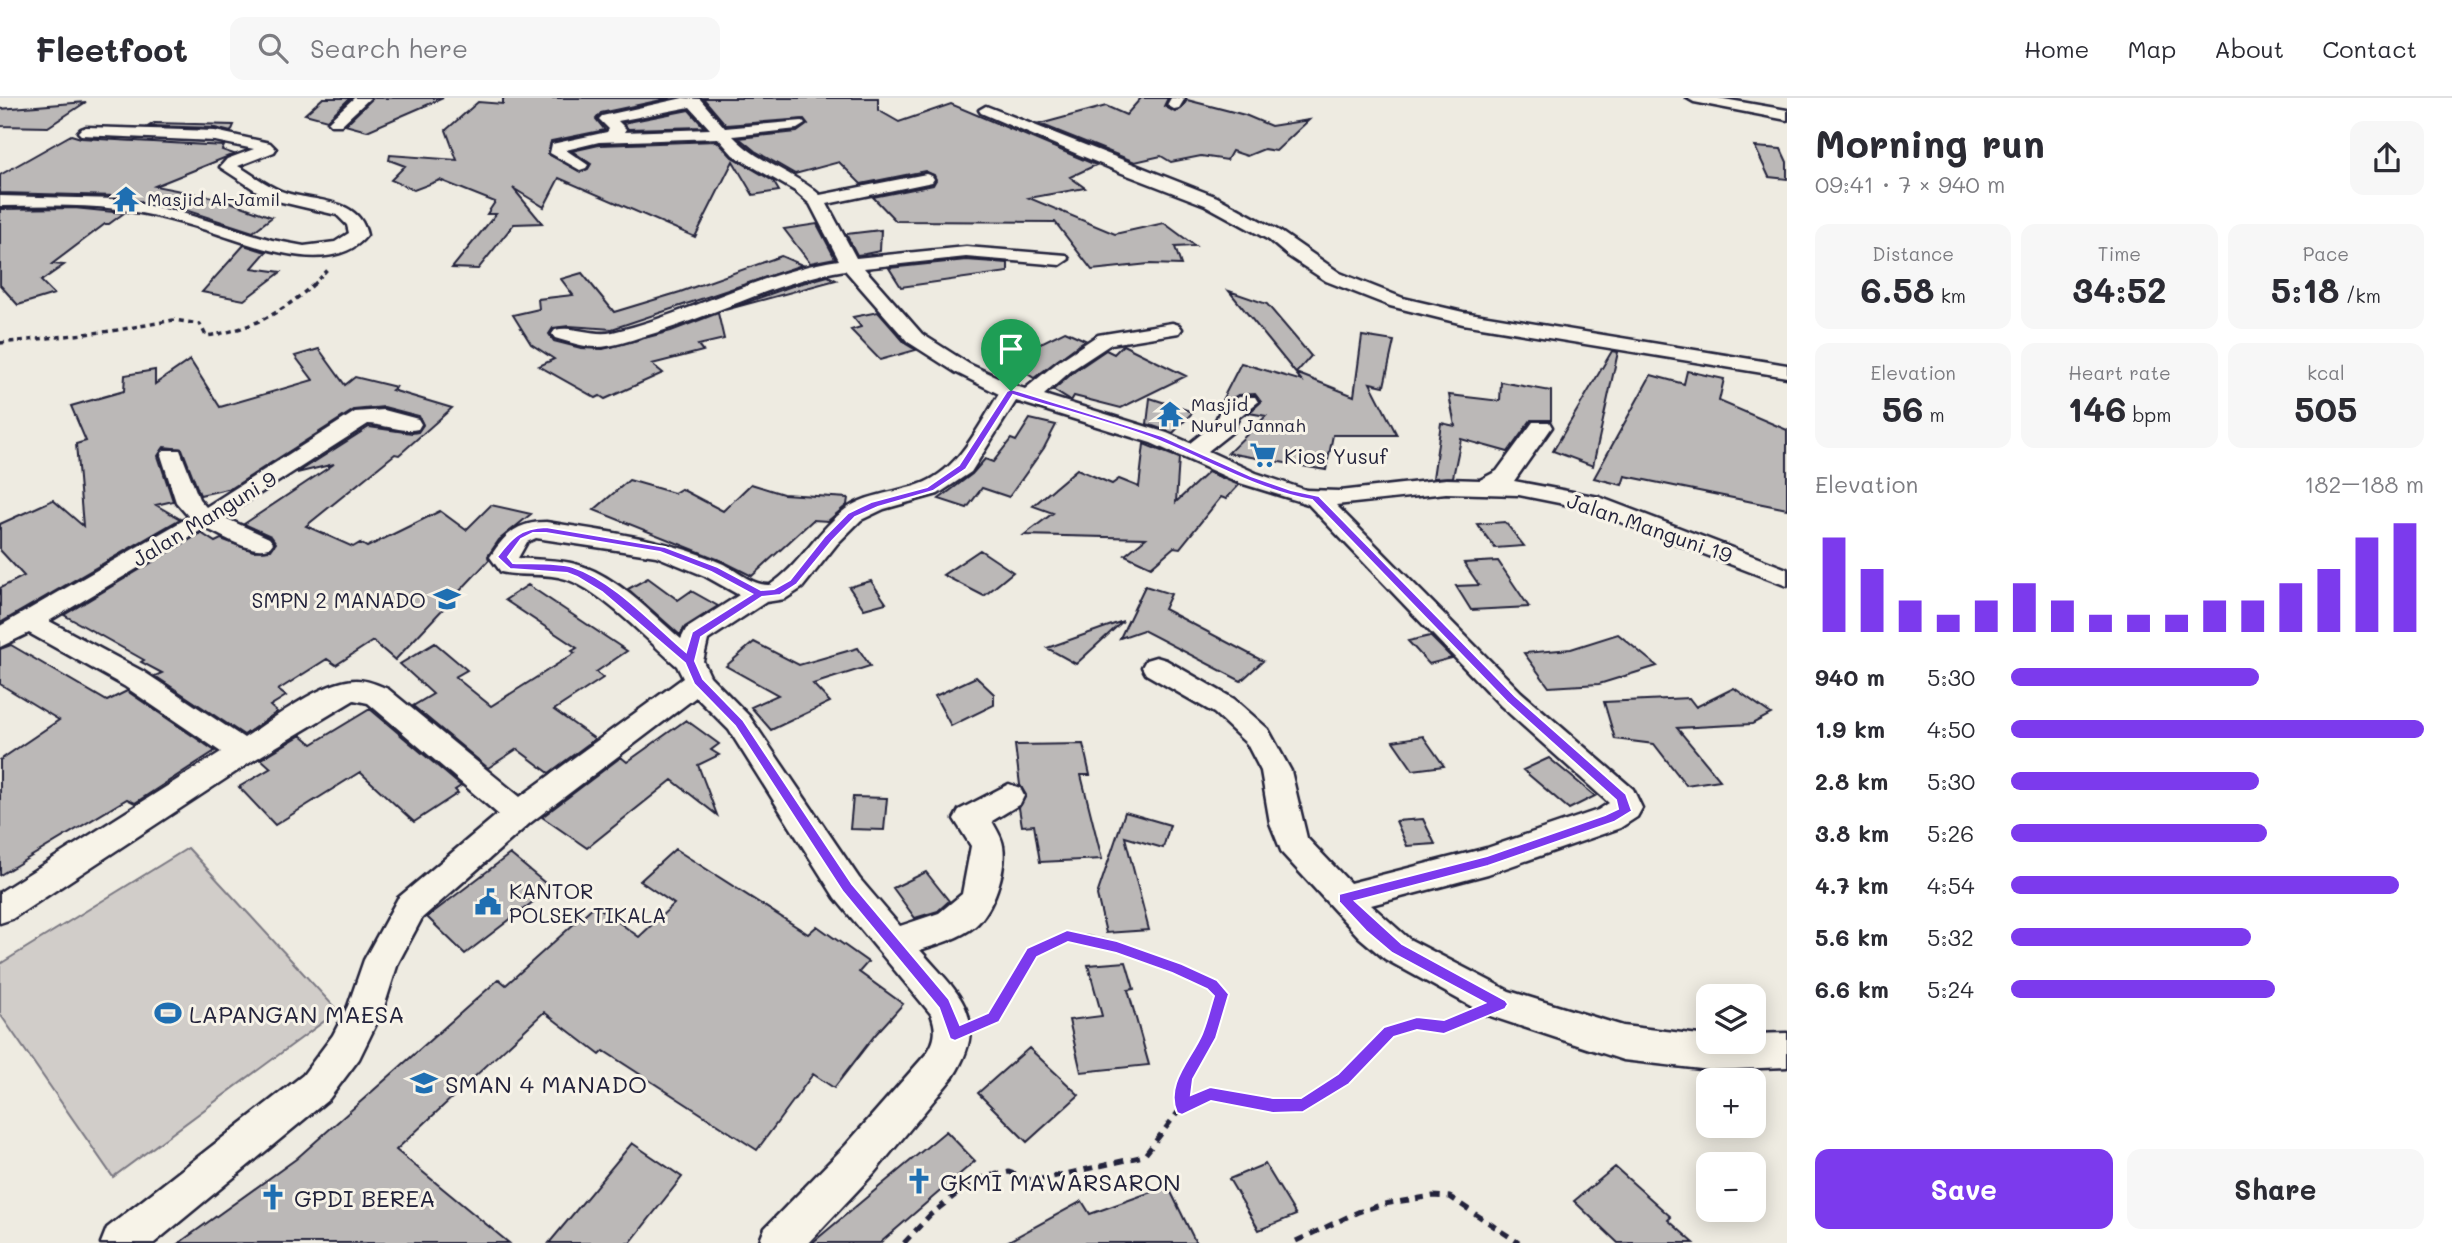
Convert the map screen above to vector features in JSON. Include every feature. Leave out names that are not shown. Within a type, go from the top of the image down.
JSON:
[{"type":"street","points":[[336,122],[363,98]]},
{"type":"street","points":[[1694,98],[1787,113]]},
{"type":"street","points":[[1719,98],[1787,113]]},
{"type":"street","points":[[612,136],[618,129],[607,119],[692,100],[738,152],[801,187],[817,201],[926,179]]},
{"type":"street","points":[[986,110],[1128,170],[1211,201],[1275,236],[1333,277],[1396,302],[1464,318],[1787,371]]},
{"type":"street","points":[[580,165],[558,153],[558,147],[612,136],[722,134],[797,124]]},
{"type":"street","points":[[0,201],[85,202],[125,206],[212,226],[290,249],[317,250],[347,244],[358,235],[356,223],[342,211],[275,195],[228,167],[233,162],[268,149],[264,146],[215,136],[86,132]]},
{"type":"street","name":"Jalan Manguni 19","points":[[817,201],[850,264],[915,338],[962,368],[1020,394],[1159,438],[1194,451],[1248,478],[1289,493],[1315,498],[1340,498],[1412,488],[1519,488],[1590,502],[1787,578]]},
{"type":"street","points":[[562,334],[596,341],[612,339],[662,325],[750,291],[824,268],[850,264],[966,252],[1060,259]]},
{"type":"street","points":[[122,1243],[316,1087],[346,1046],[365,1010],[381,960],[410,908],[519,814],[694,671],[696,635],[760,594],[776,593],[793,582],[852,515],[875,505],[930,489],[962,467],[1020,394],[1105,339],[1172,330]]},
{"type":"street","points":[[1194,451],[1224,427],[1229,414],[1247,402]]},
{"type":"street","name":"Jalan Manguni 9","points":[[0,638],[302,460],[363,417],[384,417],[410,424]]},
{"type":"street","points":[[1486,486],[1506,476],[1541,427]]},
{"type":"street","points":[[172,455],[188,502],[204,518],[260,543]]},
{"type":"street","points":[[1315,498],[1511,699],[1622,797],[1626,808],[1609,819],[1488,861],[1344,898]]},
{"type":"street","points":[[760,594],[690,559],[620,540],[537,530],[518,537],[503,557],[510,566],[568,569],[589,579],[694,671],[739,723],[847,888],[944,1003],[952,1017],[955,1034],[952,1049],[940,1065],[860,1159],[780,1243]]},
{"type":"street","points":[[30,622],[134,679],[243,752]]},
{"type":"street","points":[[1156,667],[1224,706],[1258,737],[1276,771],[1293,844],[1371,927],[1397,949],[1500,1004],[1623,1043],[1710,1053],[1787,1050]]},
{"type":"street","points":[[0,909],[243,752],[344,692],[366,691],[378,696],[519,814]]},
{"type":"street","points":[[891,943],[936,930],[969,911],[977,899],[990,849],[983,831],[970,819],[1009,796]]},
{"type":"path","points":[[0,342],[112,331],[174,320],[200,324],[206,336],[232,334],[279,315],[350,251],[347,244]]},
{"type":"path","points":[[955,1034],[994,1017],[1032,953],[1067,936],[1117,947],[1212,985],[1222,994],[1209,1038],[1185,1078],[1182,1107]]},
{"type":"path","points":[[904,1243],[930,1215],[971,1183],[986,1176],[1009,1172],[1031,1180],[1048,1178],[1144,1156],[1182,1107],[1210,1094],[1273,1105],[1303,1105],[1343,1079],[1390,1032],[1417,1024],[1444,1027],[1500,1004]]},
{"type":"path","points":[[1296,1241],[1358,1212],[1384,1204],[1450,1196],[1518,1243]]},
{"type":"shaded area","name":"LAPANGAN MAESA","points":[[188,848],[338,1011],[113,1177],[0,1014],[0,964]]},
{"type":"building","points":[[323,98],[350,98],[327,120],[305,114]]},
{"type":"building","points":[[373,98],[443,98],[367,131],[345,125]]},
{"type":"building","points":[[503,98],[671,98],[601,113],[596,119],[605,130],[551,141],[548,154],[581,172],[591,164],[572,151],[599,145],[717,141],[732,157],[773,181],[779,191],[753,195],[733,161],[695,237],[559,178],[544,207],[513,188],[542,223],[514,224],[478,269],[452,268],[496,214],[487,214],[495,202],[440,180],[414,190],[391,180],[405,166],[389,160],[390,155],[457,160],[446,130],[478,102],[503,104]]},
{"type":"building","points":[[703,98],[878,98],[878,110],[899,122],[951,104],[1096,165],[1070,177],[1085,188],[1029,198],[1115,234],[1164,223],[1195,246],[1175,247],[1181,265],[1149,264],[1092,270],[1055,222],[896,221],[873,197],[933,185],[936,180],[934,175],[925,171],[861,184],[839,162],[795,174],[755,151],[739,138],[797,132],[808,124],[804,119],[726,125]]},
{"type":"building","points":[[1141,98],[1168,98],[1164,106],[1175,112],[1181,109],[1187,100],[1245,115],[1271,126],[1309,120],[1276,151],[1264,149],[1247,156],[1232,151],[1227,160],[1201,156],[1171,162],[1161,156],[1135,162],[1040,124],[1106,106],[1126,115]]},
{"type":"building","points":[[86,102],[48,127],[0,126],[0,109]]},
{"type":"building","points":[[689,110],[704,127],[628,129],[623,123]]},
{"type":"building","points":[[154,123],[234,125],[231,132],[215,128],[149,126]]},
{"type":"building","points":[[71,135],[81,138],[224,146],[222,150],[234,154],[155,186],[222,199],[272,217],[253,232],[164,203],[160,206],[117,196],[0,193],[0,175]]},
{"type":"building","points":[[1755,147],[1781,149],[1787,162],[1787,179],[1769,177]]},
{"type":"building","points":[[74,208],[124,213],[52,264],[64,265],[41,281],[54,294],[18,305],[0,285],[0,209]]},
{"type":"building","points":[[817,224],[835,258],[810,263],[784,229]]},
{"type":"building","points":[[881,230],[880,251],[857,255],[846,234]]},
{"type":"building","points":[[244,245],[266,252],[252,268],[281,272],[244,300],[202,292]]},
{"type":"building","points":[[781,256],[802,265],[612,329],[569,326],[553,328],[549,334],[554,341],[581,348],[603,349],[671,331],[718,313],[724,339],[698,345],[703,351],[652,364],[663,373],[605,399],[600,396],[596,398],[539,366],[554,359],[531,344],[513,315],[539,309],[538,299],[573,295],[561,279],[582,273],[614,312]]},
{"type":"building","points":[[966,260],[1008,263],[1008,272],[901,287],[889,268]]},
{"type":"building","points":[[828,276],[836,280],[725,310],[795,285]]},
{"type":"building","points":[[1229,291],[1267,304],[1311,356],[1296,373],[1354,396],[1362,336],[1394,341],[1384,386],[1370,383],[1397,435],[1333,435],[1326,470],[1228,453],[1266,416],[1249,413],[1261,402],[1255,394],[1238,395],[1219,406],[1241,363],[1302,381]]},
{"type":"building","points":[[878,312],[906,344],[916,350],[880,360],[851,330],[861,327],[853,317]]},
{"type":"building","points":[[1065,331],[1085,340],[1034,378],[1006,360]]},
{"type":"building","points":[[1123,345],[1186,376],[1121,408],[1074,396],[1071,401],[1053,390],[1106,350],[1114,354]]},
{"type":"building","points":[[319,349],[345,385],[355,377],[396,387],[392,390],[452,408],[399,455],[395,454],[306,526],[353,547],[360,543],[367,547],[440,511],[466,530],[491,505],[531,514],[499,540],[488,556],[489,560],[395,660],[373,641],[336,665],[327,659],[278,690],[286,696],[270,706],[277,712],[244,735],[155,676],[162,673],[141,662],[144,660],[64,615],[201,533],[215,542],[221,539],[253,551],[271,550],[276,543],[271,536],[244,524],[334,464],[297,473],[369,427],[412,433],[418,432],[423,425],[419,416],[384,407],[354,410],[232,488],[200,495],[182,449],[164,447],[158,456],[173,501],[156,505],[180,519],[0,623],[0,588],[24,576],[0,550],[0,524],[53,500],[83,526],[76,444],[86,441],[71,406],[124,391],[125,375],[155,370],[155,384],[190,360],[220,407],[313,380],[295,356]]},
{"type":"building","points":[[1612,351],[1618,352],[1593,466],[1553,451]]},
{"type":"building","points":[[1687,371],[1724,379],[1719,401],[1787,430],[1787,509],[1625,476],[1622,485],[1594,478],[1651,375],[1684,384]]},
{"type":"building","points":[[1501,382],[1551,391],[1551,420],[1531,420],[1508,452],[1461,439],[1453,477],[1433,478],[1441,423],[1455,426],[1449,395],[1500,401]]},
{"type":"building","name":"Masjid Nurul Jannah","points":[[1150,398],[1193,412],[1173,433],[1147,424]]},
{"type":"building","points":[[1030,419],[1056,425],[1044,448],[1009,497],[982,488],[967,508],[939,499],[972,474],[985,459],[993,462],[1011,439],[1016,441]]},
{"type":"building","points":[[1144,444],[1179,458],[1176,502],[1208,472],[1239,485],[1226,499],[1221,497],[1180,548],[1174,547],[1151,567],[1125,555],[1146,538],[1024,535],[1053,513],[1033,506],[1077,469],[1112,484],[1119,479],[1139,487]]},
{"type":"building","points":[[629,480],[674,493],[681,489],[723,511],[751,484],[783,494],[848,498],[847,505],[828,521],[813,520],[752,576],[722,561],[594,510]]},
{"type":"building","points":[[1505,522],[1524,546],[1495,548],[1477,524]]},
{"type":"building","points":[[980,550],[1013,572],[984,596],[943,575]]},
{"type":"building","points":[[1498,561],[1529,607],[1471,610],[1456,586],[1479,585],[1464,563]]},
{"type":"building","points":[[648,578],[678,600],[691,591],[718,606],[685,627],[680,635],[628,589]]},
{"type":"building","points":[[871,581],[886,603],[864,609],[849,587]]},
{"type":"building","points":[[528,585],[627,651],[596,672],[603,678],[554,710],[595,739],[549,773],[517,749],[488,768],[413,706],[433,694],[400,664],[435,643],[467,670],[455,677],[491,706],[575,653],[572,651],[577,648],[505,600]]},
{"type":"building","points":[[1145,586],[1171,594],[1164,609],[1263,661],[1241,681],[1143,630],[1120,638]]},
{"type":"building","points":[[1123,621],[1076,664],[1047,648]]},
{"type":"building","points":[[1618,634],[1657,666],[1599,684],[1549,687],[1524,653],[1571,649]]},
{"type":"building","points":[[1430,636],[1452,658],[1429,664],[1408,641]]},
{"type":"building","points":[[754,642],[799,665],[858,648],[870,666],[813,684],[830,702],[771,730],[751,707],[778,695],[726,666]]},
{"type":"building","points":[[11,645],[107,701],[127,691],[215,751],[135,803],[127,799],[0,875],[0,760],[59,720],[0,684],[0,649]]},
{"type":"building","points":[[976,677],[994,694],[994,705],[951,726],[935,696]]},
{"type":"building","points":[[1734,688],[1771,714],[1752,724],[1677,728],[1720,780],[1686,785],[1654,744],[1615,739],[1604,702],[1689,698],[1696,707]]},
{"type":"building","points":[[370,709],[461,786],[455,790],[458,793],[414,822],[360,772],[275,825],[239,787],[271,768],[261,759],[301,735],[312,744]]},
{"type":"building","points":[[686,720],[719,744],[711,750],[719,755],[698,765],[717,815],[672,780],[587,848],[542,817],[621,757],[627,762]]},
{"type":"building","points":[[1423,736],[1444,766],[1413,770],[1393,741]]},
{"type":"building","points":[[1083,744],[1090,775],[1081,775],[1102,859],[1040,862],[1034,825],[1022,826],[1019,808],[1026,795],[1020,785],[1015,745]]},
{"type":"building","points":[[1549,758],[1595,796],[1569,809],[1523,770]]},
{"type":"building","points":[[853,797],[887,798],[884,830],[850,829]]},
{"type":"building","points":[[1125,812],[1170,825],[1163,848],[1125,837],[1149,930],[1106,933],[1097,895]]},
{"type":"building","points":[[1423,819],[1435,844],[1407,846],[1396,821]]},
{"type":"building","points":[[675,849],[808,934],[817,926],[868,962],[859,972],[903,1004],[834,1088],[813,1074],[757,1150],[604,1051],[600,1055],[544,1012],[396,1150],[509,1243],[179,1243],[296,1159],[499,979],[506,985],[595,905],[639,937],[674,904],[640,881]]},
{"type":"building","name":"KANTOR POLSEK TIKALA","points":[[510,854],[551,888],[465,954],[427,917]]},
{"type":"building","points":[[926,872],[949,901],[938,911],[915,918],[893,888]]},
{"type":"building","points":[[1126,962],[1134,989],[1128,990],[1149,1065],[1081,1072],[1069,1020],[1102,1016],[1088,965]]},
{"type":"building","points":[[1029,1048],[1079,1095],[1027,1142],[978,1093]]},
{"type":"building","name":"GKMI MAWARSARON","points":[[946,1131],[975,1161],[880,1243],[812,1243]]},
{"type":"building","name":"SMAN 4 MANADO","points":[[632,1143],[682,1177],[630,1243],[549,1243]]},
{"type":"building","points":[[1265,1164],[1296,1215],[1259,1230],[1229,1179]]},
{"type":"building","points":[[1615,1167],[1671,1217],[1668,1220],[1694,1243],[1618,1243],[1574,1201]]},
{"type":"building","points":[[1168,1186],[1196,1243],[1005,1243],[1082,1201],[1090,1214]]},
{"type":"place","name":"Masjid Al-Jamil","points":[[126,199]]},
{"type":"place","name":"Masjid Nurul Jannah","points":[[1170,414]]},
{"type":"place","name":"Kios Yusuf","points":[[1263,455]]},
{"type":"place","name":"SMPN 2 MANADO","points":[[447,599]]},
{"type":"place","name":"KANTOR POLSEK TIKALA","points":[[488,902]]},
{"type":"place","name":"LAPANGAN MAESA","points":[[168,1013]]},
{"type":"place","name":"SMAN 4 MANADO","points":[[424,1083]]},
{"type":"place","name":"GKMI MAWARSARON","points":[[919,1181]]},
{"type":"place","name":"GPDI BEREA","points":[[273,1197]]},
{"type":"route","points":[[1011,391],[962,467],[930,489],[875,505],[852,515],[828,538],[793,582],[776,593],[760,594],[696,635],[689,661],[605,589],[581,574],[568,569],[510,566],[503,557],[518,537],[531,530],[620,540],[662,549],[690,559],[760,594],[696,635],[689,661],[698,681],[739,723],[847,888],[944,1003],[952,1017],[955,1034],[994,1017],[1032,953],[1067,936],[1117,947],[1177,969],[1212,985],[1222,994],[1209,1038],[1185,1078],[1182,1107],[1210,1094],[1273,1105],[1303,1105],[1343,1079],[1390,1032],[1417,1024],[1444,1027],[1500,1004],[1397,949],[1371,927],[1344,898],[1488,861],[1609,819],[1625,811],[1622,797],[1511,699],[1315,498],[1289,493],[1248,478],[1159,438],[1011,391]]}]
